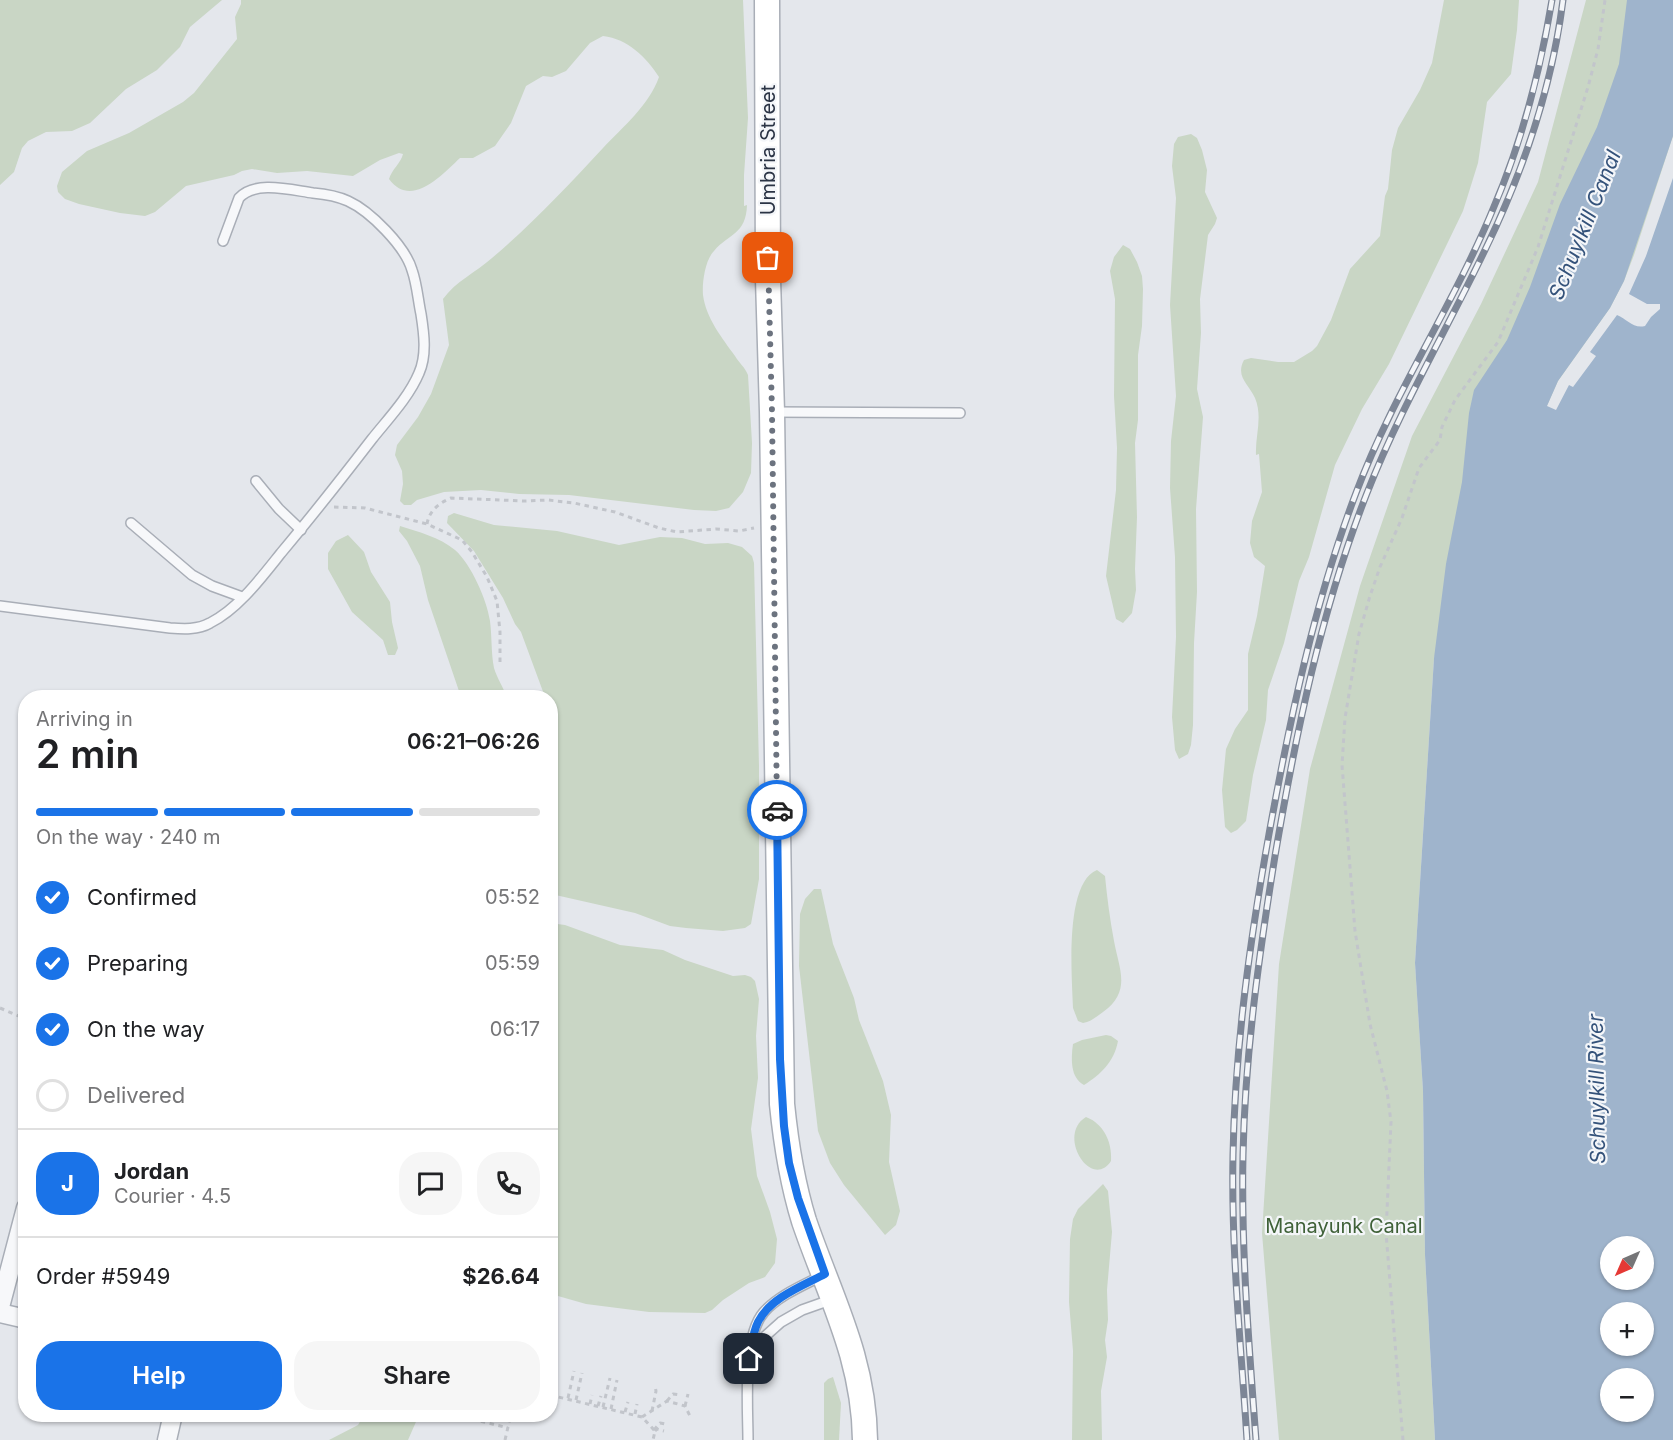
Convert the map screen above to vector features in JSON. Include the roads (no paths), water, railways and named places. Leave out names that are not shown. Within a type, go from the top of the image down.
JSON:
[{"type":"main road","name":"Umbria Street","points":[[767,0],[768,279],[774,526],[782,1104],[786,1144],[804,1221],[834,1298],[860,1382],[865,1440]]},
{"type":"street","points":[[0,1307],[18,1238]]},
{"type":"street","points":[[0,1313],[18,1317]]},
{"type":"street","points":[[167,1440],[171,1422]]},
{"type":"lane","points":[[0,606],[170,628],[191,629],[209,624],[242,597],[301,530],[401,402],[419,373],[423,361],[422,325],[412,269],[398,246],[377,222],[357,206],[338,197],[313,193],[273,188],[248,190],[236,202],[223,241]]},
{"type":"lane","points":[[772,412],[960,413]]},
{"type":"lane","points":[[256,481],[279,509],[301,530]]},
{"type":"lane","points":[[131,523],[192,575],[212,586],[242,597]]},
{"type":"lane","points":[[748,1440],[748,1375],[753,1336],[763,1313],[783,1297],[825,1274]]},
{"type":"lane","points":[[752,1348],[781,1322],[834,1298]]},
{"type":"water","points":[[1627,0],[1673,0],[1673,136],[1624,281],[1610,308],[1558,381],[1547,406],[1556,410],[1569,385],[1573,387],[1596,356],[1590,352],[1617,315],[1641,327],[1645,326],[1660,309],[1660,304],[1647,304],[1629,294],[1646,256],[1673,178],[1673,1440],[1435,1440],[1425,1255],[1423,1091],[1415,963],[1434,658],[1446,564],[1462,482],[1469,413],[1474,390],[1507,340],[1530,287],[1560,204],[1597,127],[1619,64]]},
{"type":"railway","points":[[1247,1440],[1234,1226],[1234,1115],[1240,1034],[1250,954],[1262,874],[1286,748],[1316,619],[1341,535],[1387,420],[1460,280],[1503,184],[1529,106],[1552,0]]},
{"type":"railway","points":[[1256,1440],[1243,1226],[1244,1118],[1258,968],[1283,810],[1301,718],[1336,582],[1367,493],[1409,401],[1485,250],[1523,160],[1544,97],[1563,0]]},
{"type":"water label","name":"Schuylkill Canal","points":[[1585,225]]},
{"type":"water label","name":"Schuylkill River","points":[[1597,1089]]},
{"type":"park label","name":"Manayunk Canal","points":[[1344,1226]]}]
